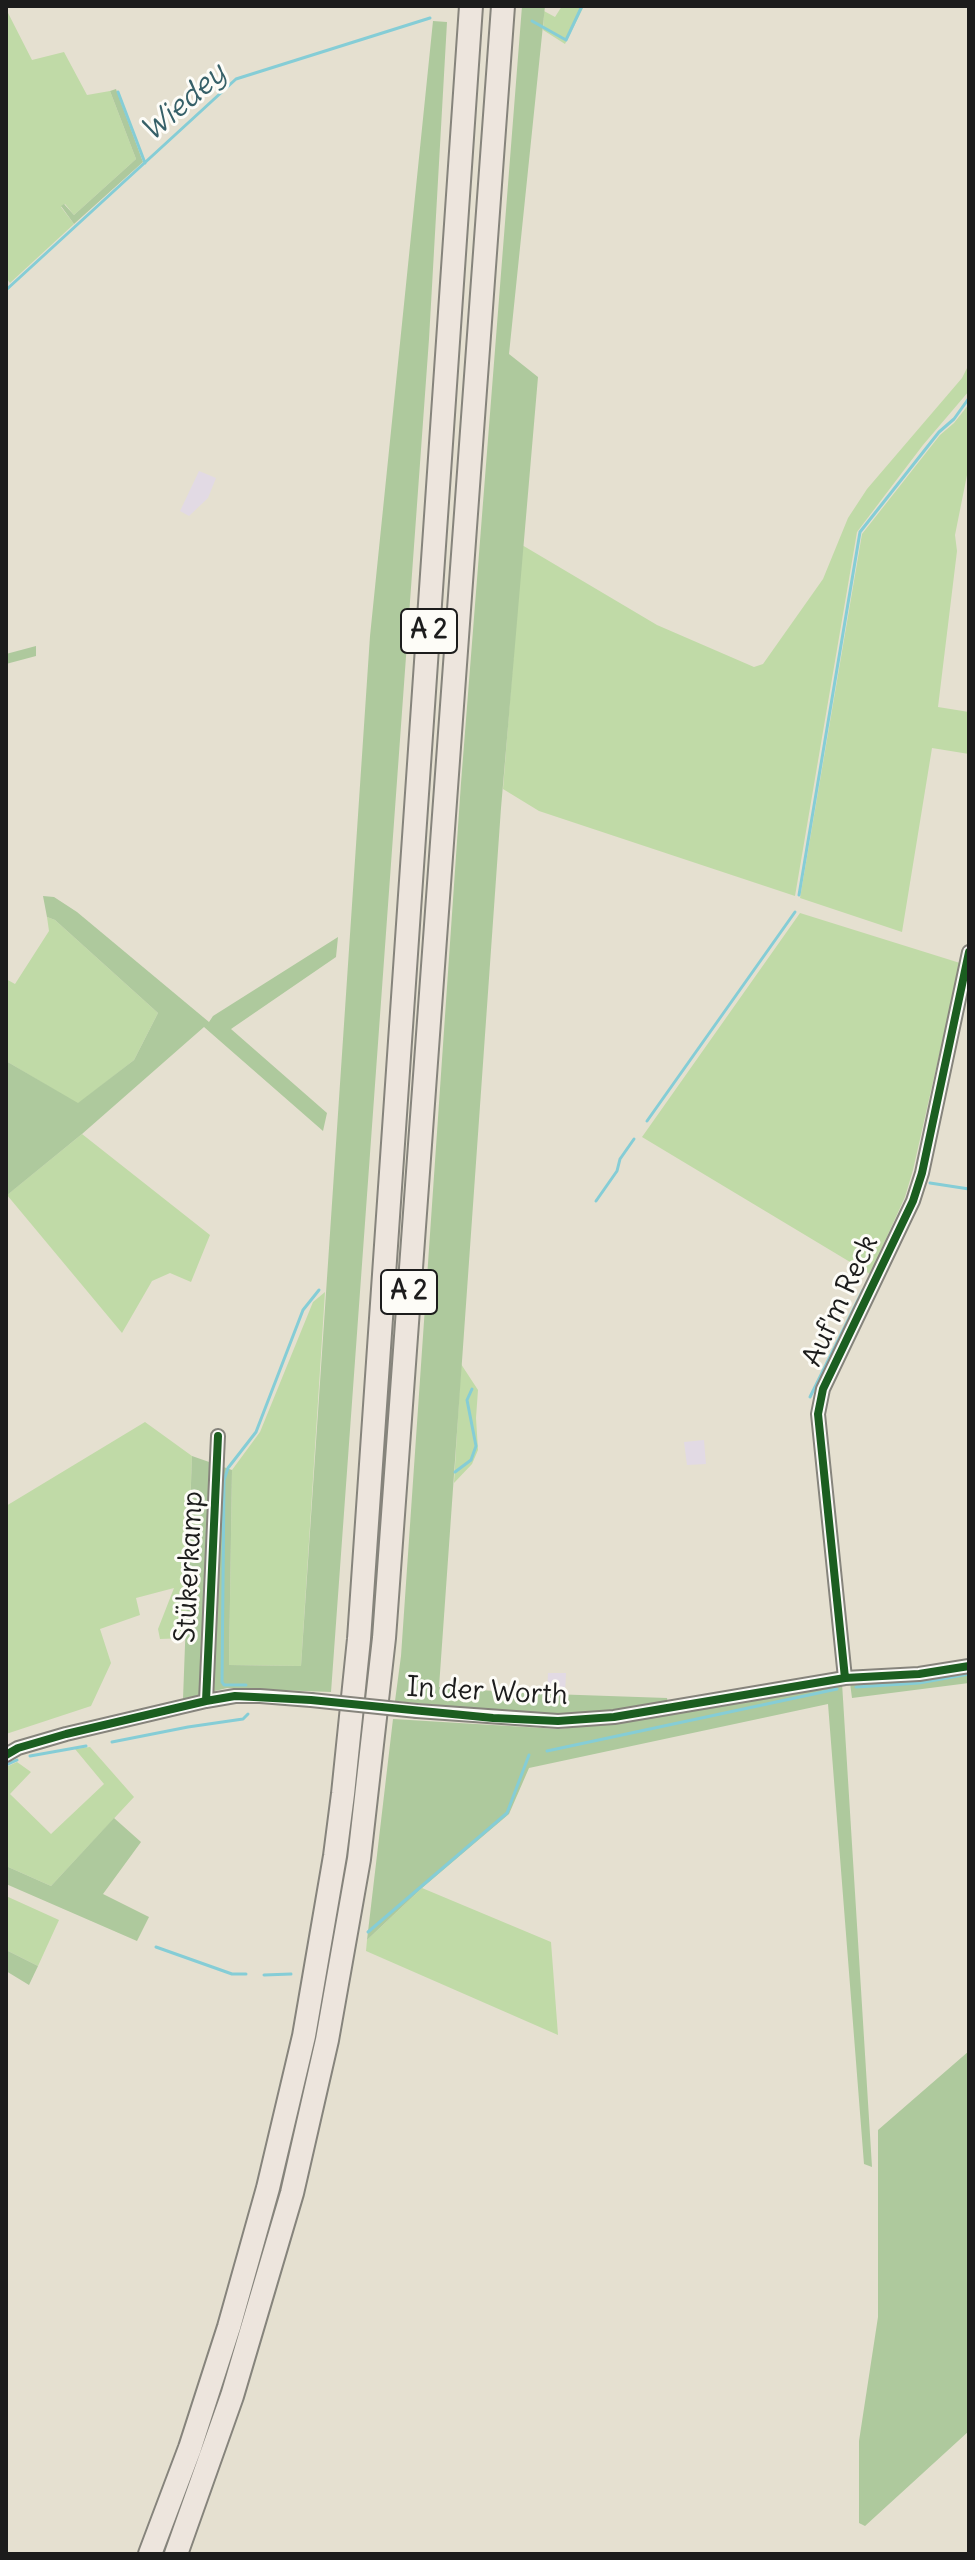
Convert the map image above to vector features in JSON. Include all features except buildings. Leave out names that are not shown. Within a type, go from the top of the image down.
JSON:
[{"type":"highway","name":"A 2","points":[[150,2554],[190,2448],[229,2327],[268,2188],[304,2036],[335,1856],[359,1639],[471,6]]},
{"type":"highway","name":"A 2","points":[[176,2554],[237,2381],[292,2193],[327,2040],[359,1859],[384,1638],[503,6]]},
{"type":"street","name":"Auf'm Reck","points":[[845,1678],[818,1414],[823,1389],[913,1201],[922,1173],[969,952]]},
{"type":"street","name":"Stükerkamp","points":[[206,1701],[218,1436]]},
{"type":"street","name":"In der Worth","points":[[6,1755],[18,1748],[66,1734],[235,1696],[558,1721],[614,1717],[845,1678],[919,1674],[969,1666]]},
{"type":"shaded area","points":[[199,471],[216,478],[208,498],[189,516],[180,511]]},
{"type":"shaded area","points":[[704,1440],[706,1464],[687,1465],[684,1442]]},
{"type":"shaded area","points":[[548,1673],[566,1673],[565,1695],[547,1694]]},
{"type":"green space","points":[[522,6],[545,6],[509,354],[538,377],[501,808],[439,1687],[667,1698],[668,1704],[559,1717],[395,1701],[401,1656],[461,783]]},
{"type":"green space","points":[[562,6],[584,6],[565,44],[543,30],[544,11],[555,17]]},
{"type":"green space","points":[[6,9],[32,60],[64,52],[87,95],[110,91],[136,159],[74,215],[65,204],[61,207],[74,224],[10,283],[6,278]]},
{"type":"green space","points":[[433,21],[447,22],[429,339],[331,1692],[227,1688],[183,1699],[192,1456],[232,1470],[229,1665],[301,1666],[370,636]]},
{"type":"green space","points":[[116,89],[143,162],[74,224],[61,206],[64,204],[74,215],[136,159],[110,91]]},
{"type":"green space","points":[[969,364],[969,391],[923,445],[857,532],[795,896],[539,811],[503,789],[522,545],[657,625],[754,667],[763,664],[823,579],[848,518],[867,489],[962,378]]},
{"type":"green space","points":[[969,404],[969,465],[955,535],[957,551],[938,707],[969,712],[969,754],[932,748],[902,932],[800,898],[862,534],[940,435]]},
{"type":"green space","points":[[36,646],[36,656],[6,664],[6,654]]},
{"type":"green space","points":[[43,896],[54,897],[77,912],[209,1022],[213,1016],[338,937],[336,957],[231,1029],[327,1113],[323,1131],[204,1027],[6,1196],[6,1061],[78,1103],[134,1060],[158,1013],[55,920],[47,917]]},
{"type":"green space","points":[[800,913],[960,963],[913,1170],[905,1197],[870,1274],[642,1137]]},
{"type":"green space","points":[[47,917],[55,920],[158,1013],[134,1060],[78,1104],[6,1061],[6,979],[15,984],[49,931]]},
{"type":"green space","points":[[82,1134],[210,1235],[191,1282],[170,1273],[152,1281],[122,1333],[7,1195]]},
{"type":"green space","points":[[325,1292],[301,1666],[229,1665],[232,1470],[260,1432],[313,1302]]},
{"type":"green space","points":[[461,1364],[478,1390],[478,1450],[472,1464],[454,1483]]},
{"type":"green space","points":[[145,1422],[192,1456],[185,1638],[160,1639],[158,1629],[174,1588],[136,1598],[140,1615],[100,1629],[111,1663],[91,1706],[6,1734],[6,1506]]},
{"type":"green space","points":[[969,1670],[969,1683],[852,1698],[850,1683]]},
{"type":"green space","points":[[842,1683],[872,2167],[864,2164],[828,1704],[529,1768],[509,1814],[367,1940],[393,1719],[559,1729]]},
{"type":"green space","points":[[90,1747],[134,1797],[51,1886],[6,1866],[6,1767],[17,1762],[31,1772],[10,1794],[51,1834],[104,1784],[75,1749]]},
{"type":"green space","points":[[114,1818],[141,1842],[103,1894],[149,1917],[137,1941],[6,1884],[6,1866],[51,1886]]},
{"type":"green space","points":[[422,1888],[551,1942],[558,2035],[366,1951],[367,1940]]},
{"type":"green space","points":[[6,1896],[59,1920],[38,1966],[6,1950]]},
{"type":"green space","points":[[6,1950],[38,1966],[29,1985],[6,1971]]},
{"type":"green space","points":[[969,2051],[969,2431],[865,2526],[859,2523],[859,2441],[878,2317],[878,2130]]},
{"type":"waterway","name":"Wiedey","points":[[532,21],[566,40],[582,6]]},
{"type":"waterway","name":"Wiedey","points":[[6,290],[236,79],[430,18]]},
{"type":"waterway","points":[[118,92],[145,163]]},
{"type":"waterway","points":[[799,895],[860,532],[969,398]]},
{"type":"waterway","points":[[647,1121],[795,912]]},
{"type":"waterway","points":[[596,1201],[634,1139]]},
{"type":"waterway","points":[[930,1183],[969,1189]]},
{"type":"waterway","points":[[246,1685],[224,1685],[222,1682],[224,1480],[228,1468],[256,1432],[303,1310],[319,1290]]},
{"type":"waterway","points":[[810,1397],[863,1290]]},
{"type":"waterway","points":[[455,1472],[471,1460],[476,1446],[467,1400],[472,1389]]},
{"type":"waterway","points":[[856,1687],[919,1683],[969,1674]]},
{"type":"waterway","points":[[547,1751],[837,1689]]},
{"type":"waterway","points":[[112,1742],[243,1719],[248,1714]]},
{"type":"waterway","points":[[30,1756],[86,1746]]},
{"type":"waterway","points":[[368,1932],[507,1813],[529,1755]]},
{"type":"waterway","points":[[6,1765],[17,1760]]},
{"type":"waterway","points":[[156,1947],[232,1974],[246,1974]]},
{"type":"waterway","points":[[264,1975],[291,1974]]},
{"type":"cycle path","points":[[845,1678],[818,1414],[823,1389],[913,1201],[922,1173],[969,952]]},
{"type":"cycle path","points":[[206,1701],[218,1436]]},
{"type":"cycle path","points":[[6,1755],[18,1748],[66,1734],[235,1696],[558,1721],[614,1717],[845,1678],[919,1674],[969,1666]]}]
